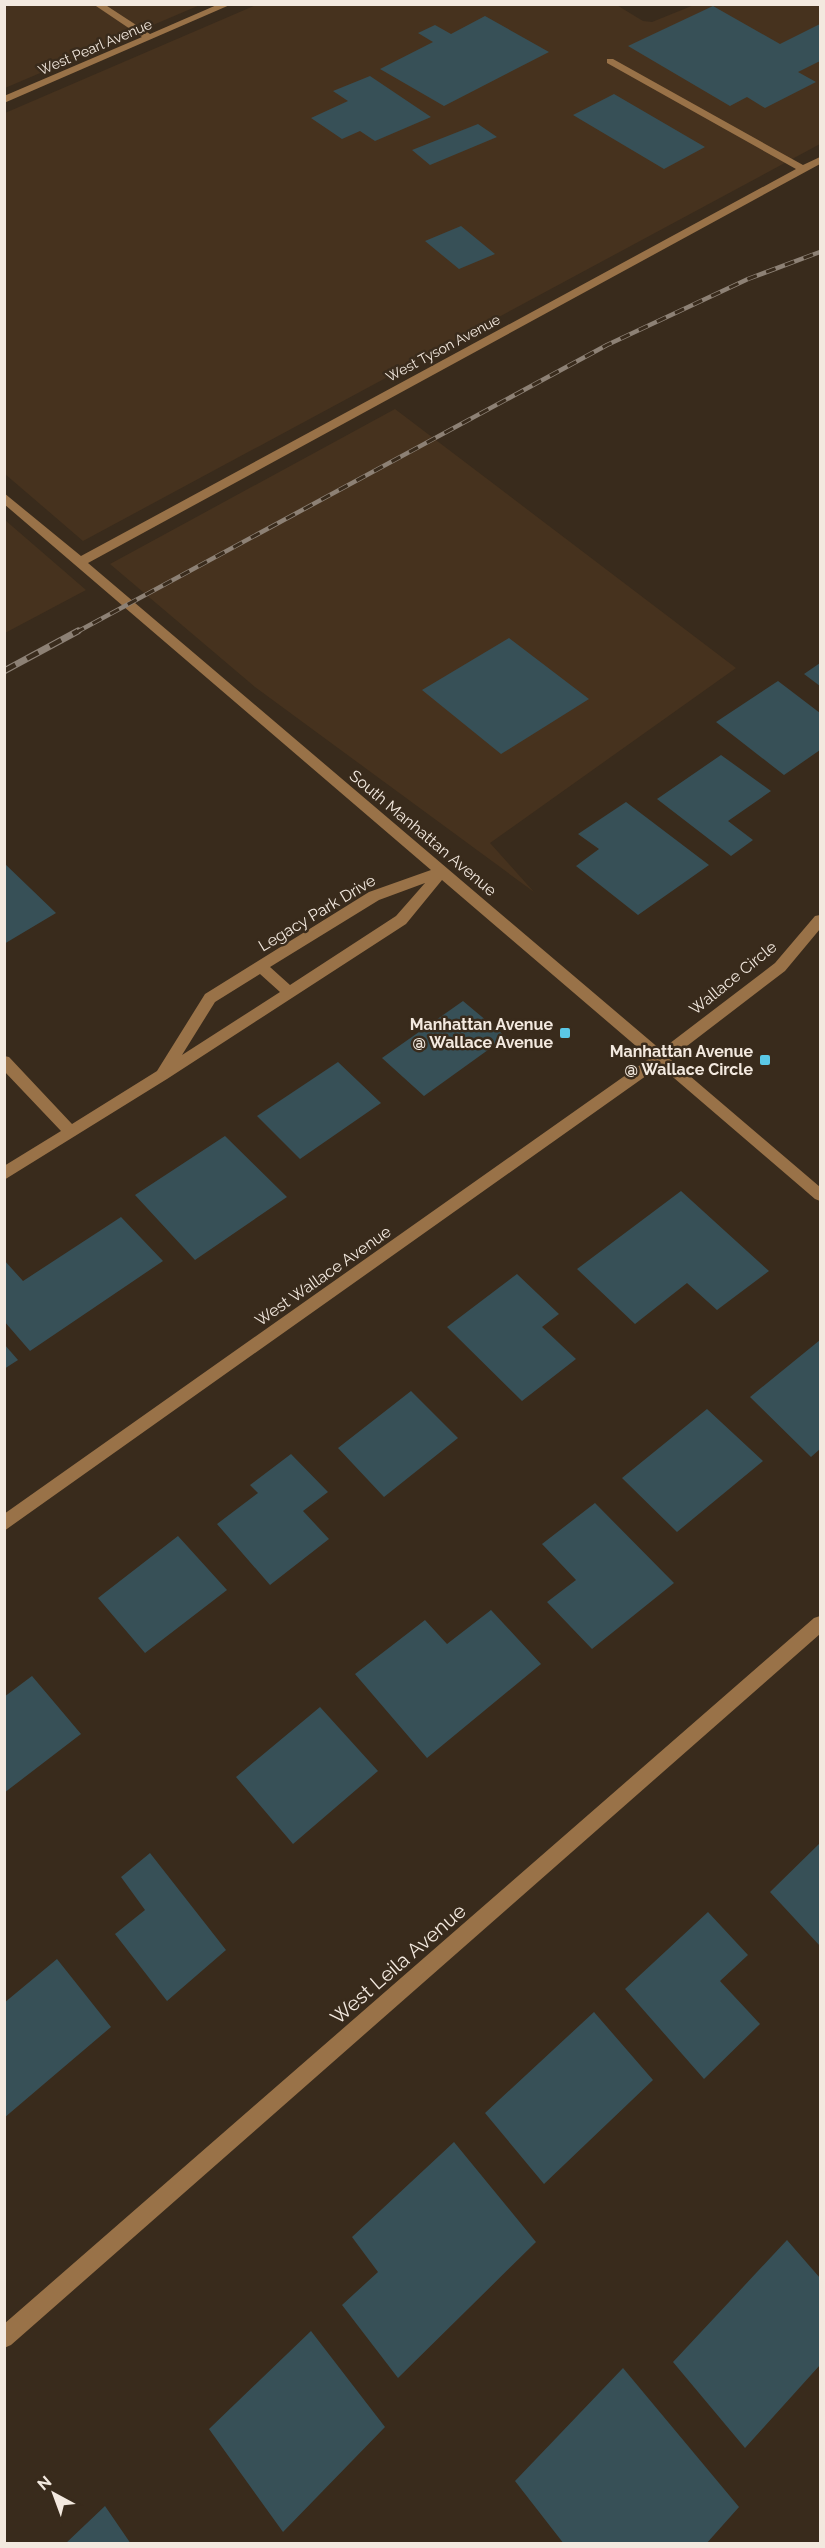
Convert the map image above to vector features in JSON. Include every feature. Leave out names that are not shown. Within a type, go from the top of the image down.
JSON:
[{"type":"street","points":[[97,4],[149,38]]},
{"type":"street","name":"West Pearl Avenue","points":[[4,100],[228,4]]},
{"type":"street","points":[[610,61],[803,169]]},
{"type":"street","name":"West Tyson Avenue","points":[[80,562],[820,160]]},
{"type":"street","name":"South Manhattan Avenue","points":[[4,497],[662,1057],[820,1195]]},
{"type":"street","name":"Legacy Park Drive","points":[[162,1075],[210,998],[374,896],[442,872]]},
{"type":"street","name":"Legacy Park Drive","points":[[4,1174],[401,920],[442,872]]},
{"type":"street","name":"Wallace Circle","points":[[662,1057],[780,967],[820,920]]},
{"type":"street","name":"Legacy Park Drive","points":[[261,967],[290,993]]},
{"type":"street","name":"West Wallace Avenue","points":[[4,1524],[662,1057]]},
{"type":"street","points":[[4,1061],[71,1132]]},
{"type":"street","name":"West Leila Avenue","points":[[4,2338],[820,1624]]},
{"type":"shaded area","points":[[615,4],[643,21],[652,22],[694,5],[820,5],[820,144],[83,541],[5,474],[5,113],[256,5]]},
{"type":"shaded area","points":[[5,5],[200,5],[5,88]]},
{"type":"shaded area","points":[[395,409],[736,668],[490,843],[534,892],[255,687],[110,564]]},
{"type":"shaded area","points":[[5,520],[86,590],[5,633]]},
{"type":"building","points":[[713,6],[780,44],[820,24],[820,61],[798,72],[816,82],[765,108],[747,97],[730,106],[628,46]]},
{"type":"building","points":[[485,16],[549,52],[444,106],[380,69],[433,42],[418,33],[435,25],[451,34]]},
{"type":"building","points":[[370,76],[431,117],[375,141],[360,131],[342,139],[311,118],[348,101],[333,91]]},
{"type":"building","points":[[614,94],[705,147],[664,169],[573,115]]},
{"type":"building","points":[[478,124],[497,137],[430,165],[412,150]]},
{"type":"building","points":[[461,226],[495,254],[459,269],[425,241]]},
{"type":"building","points":[[509,638],[589,699],[501,754],[422,690]]},
{"type":"building","points":[[820,663],[820,686],[804,674]]},
{"type":"building","points":[[778,681],[820,713],[820,750],[784,775],[716,722]]},
{"type":"building","points":[[721,755],[771,791],[728,821],[753,840],[731,856],[657,799]]},
{"type":"building","points":[[626,802],[709,865],[638,915],[576,866],[599,849],[578,834]]},
{"type":"building","points":[[4,863],[56,913],[4,944]]},
{"type":"building","points":[[463,1001],[506,1037],[424,1096],[382,1058]]},
{"type":"building","points":[[338,1062],[381,1103],[300,1159],[257,1116]]},
{"type":"building","points":[[225,1136],[287,1197],[195,1260],[135,1195]]},
{"type":"building","points":[[681,1191],[769,1271],[717,1310],[687,1283],[635,1324],[577,1269]]},
{"type":"building","points":[[121,1217],[163,1261],[30,1351],[4,1321],[4,1260],[23,1281]]},
{"type":"building","points":[[517,1274],[559,1314],[542,1327],[576,1359],[522,1401],[447,1327]]},
{"type":"building","points":[[820,1340],[820,1449],[811,1457],[750,1397]]},
{"type":"building","points":[[4,1344],[18,1360],[4,1369]]},
{"type":"building","points":[[411,1391],[458,1438],[384,1497],[338,1448]]},
{"type":"building","points":[[707,1409],[763,1461],[677,1532],[622,1478]]},
{"type":"building","points":[[291,1454],[328,1492],[303,1511],[329,1539],[270,1585],[217,1524],[258,1493],[250,1485]]},
{"type":"building","points":[[595,1503],[674,1583],[592,1649],[547,1602],[576,1580],[542,1544]]},
{"type":"building","points":[[178,1536],[227,1590],[145,1653],[98,1598]]},
{"type":"building","points":[[491,1610],[541,1664],[427,1758],[355,1674],[425,1620],[447,1644]]},
{"type":"building","points":[[32,1676],[81,1734],[4,1793],[4,1697]]},
{"type":"building","points":[[320,1707],[378,1771],[293,1844],[236,1777]]},
{"type":"building","points":[[820,1843],[820,1946],[770,1892]]},
{"type":"building","points":[[150,1853],[226,1950],[167,2001],[115,1934],[145,1910],[121,1877]]},
{"type":"building","points":[[708,1912],[748,1955],[720,1981],[760,2024],[704,2079],[625,1989]]},
{"type":"building","points":[[57,1959],[111,2027],[4,2118],[4,2003]]},
{"type":"building","points":[[594,2012],[653,2080],[544,2184],[485,2113]]},
{"type":"building","points":[[454,2142],[536,2242],[398,2378],[342,2305],[378,2272],[352,2237]]},
{"type":"building","points":[[787,2240],[820,2278],[820,2365],[745,2448],[673,2362]]},
{"type":"building","points":[[311,2331],[385,2427],[283,2532],[209,2429]]},
{"type":"building","points":[[623,2368],[739,2507],[706,2544],[564,2544],[515,2481]]},
{"type":"building","points":[[105,2506],[131,2544],[65,2544]]},
{"type":"railway","points":[[75,633],[607,345],[748,279],[820,252]]},
{"type":"railway","points":[[4,671],[78,631]]},
{"type":"place","name":"Manhattan Avenue @ Wallace Avenue","points":[[565,1033]]},
{"type":"place","name":"Manhattan Avenue @ Wallace Circle","points":[[765,1060]]}]
